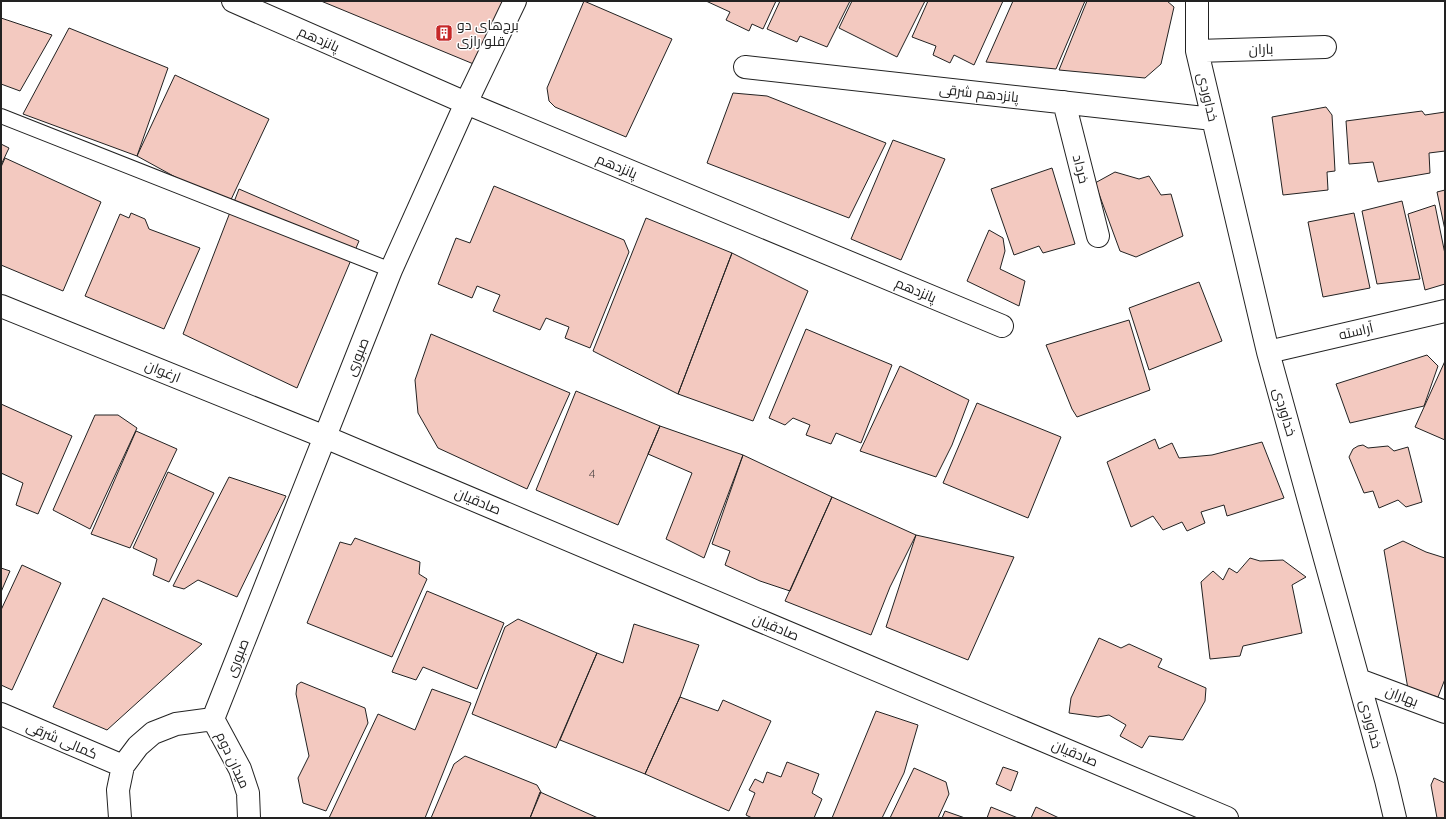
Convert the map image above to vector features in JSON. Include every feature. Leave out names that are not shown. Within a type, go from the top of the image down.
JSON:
[{"type":"street","name":"پانزدهم","points":[[233,1],[466,104],[1002,326]]},
{"type":"street","name":"صبوری","points":[[213,719],[391,270],[466,104],[515,1]]},
{"type":"street","name":"خداوردی","points":[[1197,1],[1197,51],[1268,352],[1359,680],[1395,818]]},
{"type":"street","name":"باران","points":[[1197,51],[1325,47]]},
{"type":"street","name":"پانزدهم شرقی","points":[[745,67],[1213,119]]},
{"type":"street","name":"خرداد","points":[[1064,102],[1098,236]]},
{"type":"street","name":"ارغوان","points":[[1,306],[325,437]]},
{"type":"street","name":"آراسته","points":[[1268,352],[1445,310]]},
{"type":"street","name":"صادقیان","points":[[325,437],[1227,818]]},
{"type":"street","name":"بهاران","points":[[1359,680],[1445,712]]},
{"type":"street","name":"کمالی شرقی","points":[[1,714],[123,766]]},
{"type":"street","name":"میدان دوم","points":[[120,818],[118,790],[123,766],[138,746],[153,733],[176,724],[213,719],[240,769],[248,794],[249,818]]},
{"type":"lane","points":[[1,116],[391,270]]},
{"type":"building","name":"برج‌های دو قلو رازی","points":[[321,1],[503,1],[476,65]]},
{"type":"building","points":[[584,1],[672,39],[626,137],[555,107],[549,101],[547,88]]},
{"type":"building","points":[[706,1],[776,1],[763,29],[752,24],[749,31],[726,20],[730,12]]},
{"type":"building","points":[[780,1],[850,1],[827,47],[800,36],[797,42],[767,29]]},
{"type":"building","points":[[852,1],[925,1],[897,57],[839,28]]},
{"type":"building","points":[[928,1],[1003,1],[974,65],[954,55],[950,63],[933,55],[936,46],[912,37]]},
{"type":"building","points":[[1013,1],[1085,1],[1056,69],[986,62]]},
{"type":"building","points":[[1087,1],[1167,1],[1174,7],[1161,64],[1145,78],[1059,70]]},
{"type":"building","points":[[1,18],[52,35],[20,91],[1,84]]},
{"type":"building","points":[[69,28],[168,68],[137,156],[23,114]]},
{"type":"building","points":[[175,75],[269,119],[228,206],[137,156]]},
{"type":"building","points":[[733,93],[767,96],[886,143],[849,218],[707,163]]},
{"type":"building","points":[[1326,107],[1332,115],[1335,171],[1327,172],[1328,190],[1283,195],[1272,117]]},
{"type":"building","points":[[1422,111],[1425,115],[1445,112],[1445,151],[1429,153],[1430,173],[1378,182],[1373,162],[1349,164],[1346,121]]},
{"type":"building","points":[[893,140],[945,159],[901,260],[851,239]]},
{"type":"building","points":[[1,144],[9,148],[1,165]]},
{"type":"building","points":[[5,158],[101,202],[63,291],[1,265],[1,167]]},
{"type":"building","points":[[1052,168],[1075,244],[1043,253],[1039,246],[1014,255],[991,189]]},
{"type":"building","points":[[1115,172],[1139,179],[1149,176],[1161,195],[1171,194],[1183,236],[1136,257],[1120,251],[1095,183]]},
{"type":"building","points":[[494,186],[624,240],[629,252],[590,348],[565,338],[569,327],[546,318],[540,330],[493,311],[500,295],[477,286],[472,298],[438,284],[456,238],[470,243]]},
{"type":"building","points":[[239,189],[359,241],[297,388],[183,334]]},
{"type":"building","points":[[1445,190],[1445,230],[1437,192]]},
{"type":"building","points":[[1402,201],[1420,279],[1377,284],[1362,211]]},
{"type":"building","points":[[1435,205],[1445,254],[1445,284],[1425,290],[1408,214]]},
{"type":"building","points":[[131,213],[145,219],[149,229],[200,248],[164,329],[85,296],[120,214],[129,218]]},
{"type":"building","points":[[1354,213],[1370,288],[1323,297],[1308,222]]},
{"type":"building","points":[[646,218],[732,253],[678,394],[593,351]]},
{"type":"building","points":[[989,230],[1003,238],[1005,251],[1000,269],[1025,281],[1019,306],[967,281]]},
{"type":"building","points":[[732,253],[808,291],[753,421],[678,394]]},
{"type":"building","points":[[1199,282],[1222,341],[1149,370],[1129,308]]},
{"type":"building","points":[[1129,320],[1150,390],[1077,417],[1072,409],[1046,345]]},
{"type":"building","points":[[806,329],[892,365],[861,443],[836,433],[831,444],[806,435],[810,425],[793,418],[785,425],[769,418]]},
{"type":"building","points":[[431,334],[570,393],[527,489],[438,448],[418,413],[415,380]]},
{"type":"building","points":[[1427,355],[1438,366],[1424,406],[1350,423],[1336,384]]},
{"type":"building","points":[[1445,361],[1445,440],[1415,427]]},
{"type":"building","points":[[900,366],[969,400],[952,445],[936,477],[860,451]]},
{"type":"building","points":[[576,391],[660,426],[618,525],[536,490]]},
{"type":"building","points":[[977,403],[1061,437],[1028,518],[943,483]]},
{"type":"building","points":[[1,404],[72,436],[38,514],[16,505],[23,483],[1,473]]},
{"type":"building","points":[[95,415],[118,415],[137,428],[90,529],[53,510]]},
{"type":"building","points":[[660,426],[743,455],[704,558],[666,539],[692,473],[648,454]]},
{"type":"building","points":[[136,431],[177,449],[130,548],[91,534]]},
{"type":"building","points":[[1155,439],[1159,449],[1172,443],[1179,458],[1212,455],[1262,442],[1284,498],[1227,516],[1224,505],[1201,512],[1205,523],[1187,531],[1182,522],[1163,530],[1153,516],[1131,527],[1107,462]]},
{"type":"building","points":[[1363,445],[1368,448],[1388,446],[1394,451],[1408,447],[1422,502],[1406,507],[1398,500],[1379,508],[1373,491],[1364,493],[1349,457],[1353,449]]},
{"type":"building","points":[[743,455],[832,497],[790,591],[760,581],[725,565],[730,551],[712,544]]},
{"type":"building","points":[[168,472],[214,493],[169,582],[153,575],[157,559],[133,548]]},
{"type":"building","points":[[229,477],[286,496],[237,597],[198,580],[184,589],[173,586]]},
{"type":"building","points":[[832,497],[916,535],[890,587],[871,635],[785,601]]},
{"type":"building","points":[[916,535],[1014,557],[968,660],[886,627]]},
{"type":"building","points":[[355,538],[420,562],[419,574],[427,579],[392,657],[307,623],[340,542],[351,545]]},
{"type":"building","points":[[1403,541],[1426,552],[1445,558],[1445,679],[1438,697],[1408,689],[1384,550]]},
{"type":"building","points":[[1250,558],[1260,561],[1283,560],[1306,577],[1292,585],[1302,633],[1243,646],[1240,656],[1210,659],[1201,582],[1213,571],[1223,580],[1229,568],[1237,573]]},
{"type":"building","points":[[22,565],[61,583],[12,690],[1,685],[1,610]]},
{"type":"building","points":[[1,568],[10,571],[1,592]]},
{"type":"building","points":[[427,591],[504,623],[477,689],[423,667],[416,680],[392,672]]},
{"type":"building","points":[[103,598],[202,644],[107,730],[53,707]]},
{"type":"building","points":[[518,619],[597,653],[556,748],[472,714],[505,627]]},
{"type":"building","points":[[634,624],[699,645],[680,697],[645,774],[560,740],[597,653],[623,663]]},
{"type":"building","points":[[1099,638],[1121,648],[1129,644],[1162,659],[1158,667],[1206,688],[1205,701],[1183,740],[1149,736],[1142,748],[1120,736],[1126,725],[1109,715],[1098,717],[1069,713],[1071,698]]},
{"type":"building","points":[[301,682],[365,708],[368,723],[326,811],[303,803],[298,778],[309,756],[296,694],[297,685]]},
{"type":"building","points":[[432,689],[471,703],[425,818],[329,818],[378,714],[415,730]]},
{"type":"building","points":[[680,697],[718,711],[723,700],[771,721],[729,811],[645,774]]},
{"type":"building","points":[[876,711],[918,725],[904,773],[882,818],[832,818]]},
{"type":"building","points":[[465,756],[537,785],[541,792],[530,818],[431,818],[454,764]]},
{"type":"building","points":[[787,762],[819,774],[812,793],[822,799],[814,818],[752,818],[746,815],[755,793],[749,790],[755,779],[763,783],[767,772],[781,777]]},
{"type":"building","points":[[1003,767],[1018,772],[1011,791],[996,784]]},
{"type":"building","points":[[914,768],[946,782],[949,794],[938,818],[890,818]]},
{"type":"building","points":[[1434,778],[1445,783],[1445,818],[1437,818],[1431,785]]},
{"type":"building","points":[[540,792],[598,818],[530,818]]},
{"type":"building","points":[[991,807],[1018,818],[987,818]]},
{"type":"building","points":[[1036,807],[1059,818],[1031,818]]},
{"type":"building","points":[[945,811],[965,818],[942,818]]},
{"type":"place","name":"برج‌های دو قلو رازی","points":[[444,33]]}]
